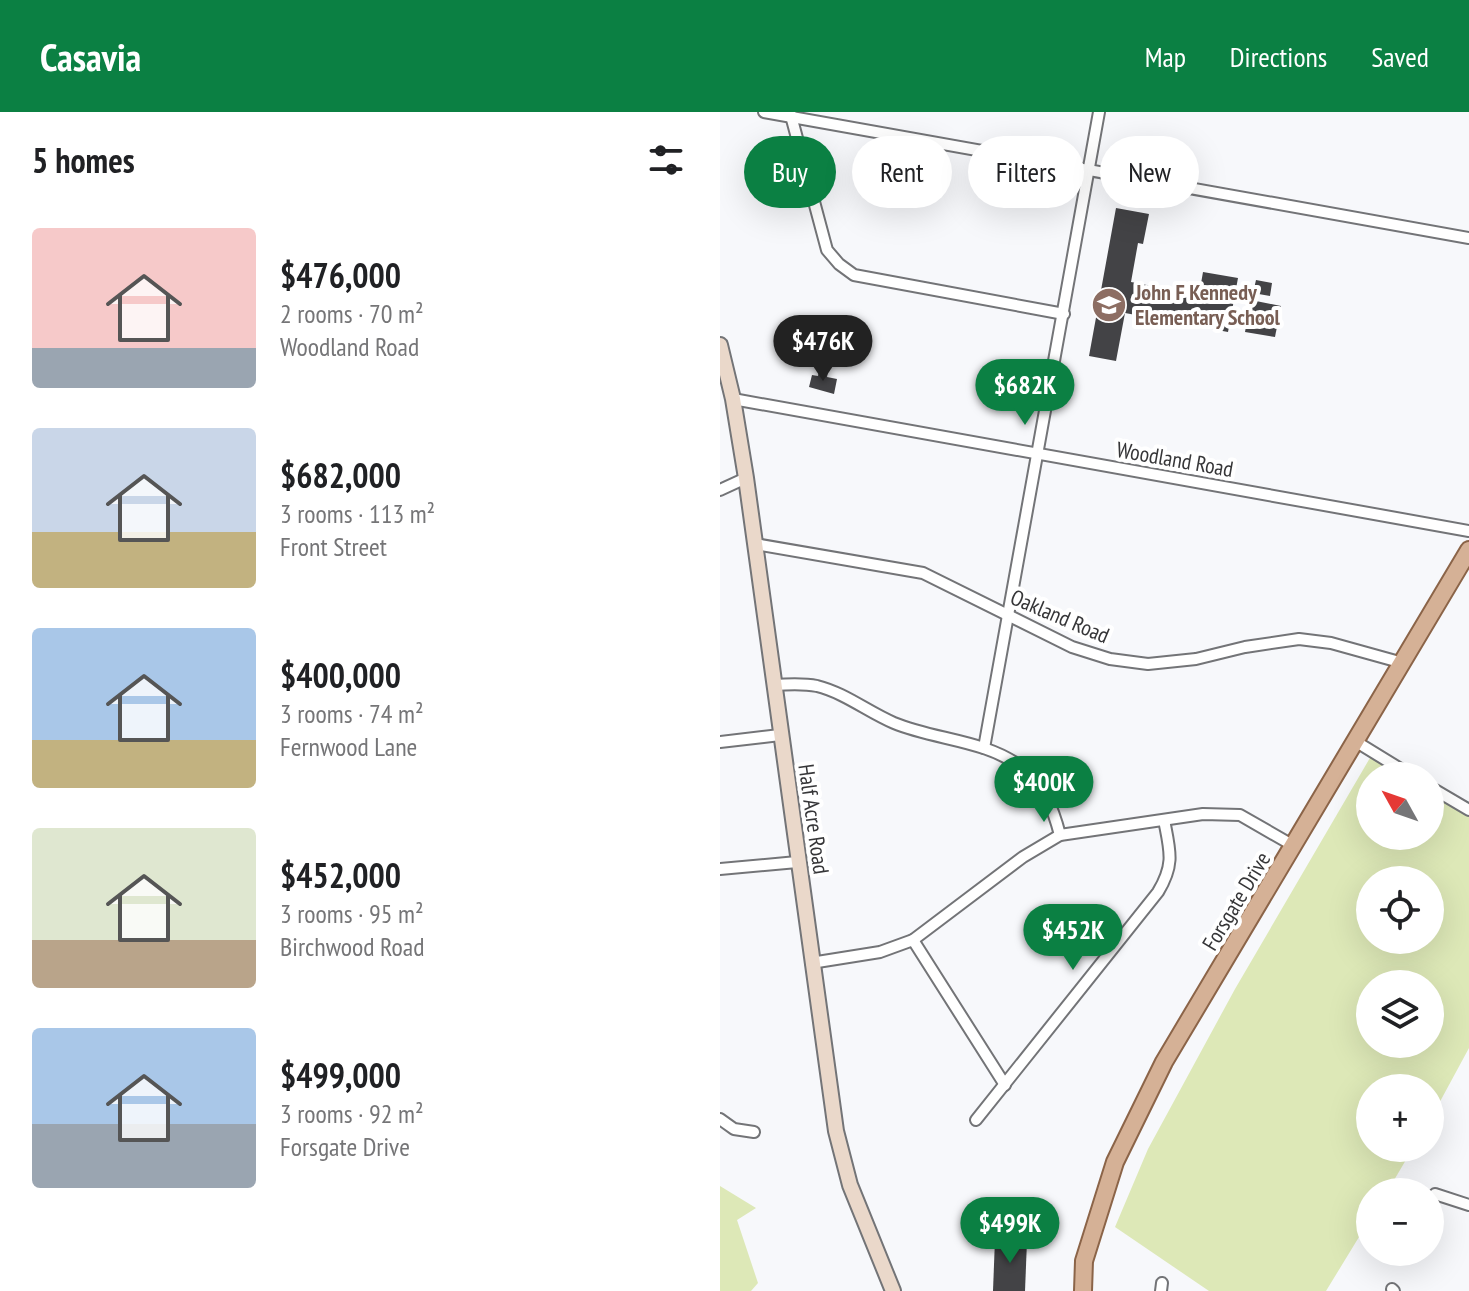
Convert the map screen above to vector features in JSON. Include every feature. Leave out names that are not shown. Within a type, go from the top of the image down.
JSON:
[{"type":"main road","name":"Forsgate Drive","points":[[1083,1291],[1084,1261],[1115,1162],[1164,1062],[1469,550]]},
{"type":"street","points":[[764,112],[790,114],[1469,238]]},
{"type":"street","points":[[984,748],[1099,112]]},
{"type":"street","points":[[790,114],[827,250],[854,275],[1064,314]]},
{"type":"street","name":"Half Acre Road","points":[[720,346],[733,399],[746,478],[836,1131],[855,1200],[893,1291]]},
{"type":"street","name":"Woodland Road","points":[[733,399],[1469,531]]},
{"type":"street","points":[[720,490],[746,478]]},
{"type":"street","name":"Oakland Road","points":[[755,544],[923,573],[1072,647],[1110,659],[1148,664],[1196,659],[1245,647],[1299,639],[1331,643],[1403,663]]},
{"type":"street","points":[[774,685],[815,686],[836,693],[893,723],[1005,756],[1036,781],[1048,799],[1060,835]]},
{"type":"street","points":[[720,742],[780,735]]},
{"type":"street","points":[[1355,741],[1389,762]]},
{"type":"street","points":[[1444,795],[1469,810]]},
{"type":"street","points":[[811,963],[880,952],[913,940],[1023,857],[1060,835],[1203,814],[1240,815],[1294,846]]},
{"type":"street","points":[[976,1120],[1158,892],[1168,875],[1170,852],[1164,820]]},
{"type":"street","points":[[720,869],[797,862]]},
{"type":"street","points":[[913,940],[1005,1085]]},
{"type":"street","points":[[720,1119],[734,1129],[754,1132]]},
{"type":"street","points":[[1444,1197],[1469,1205]]},
{"type":"green space","points":[[1374,751],[1392,762],[1368,762]]},
{"type":"green space","points":[[1356,782],[1356,850],[1444,850],[1444,792],[1469,807],[1469,1048],[1444,1094],[1444,1074],[1356,1074],[1356,1162],[1405,1162],[1395,1178],[1356,1178],[1356,1242],[1326,1291],[1209,1291],[1115,1227],[1148,1149],[1235,989]]},
{"type":"green space","points":[[720,1186],[756,1208],[737,1220],[758,1283],[751,1291],[720,1291]]},
{"type":"building","points":[[1116,208],[1149,214],[1143,244],[1138,243],[1131,282],[1199,295],[1203,272],[1238,278],[1228,332],[1125,313],[1116,361],[1089,356]]},
{"type":"building","points":[[1256,280],[1272,283],[1270,296],[1253,293]]},
{"type":"building","points":[[1251,300],[1281,306],[1275,337],[1245,332]]},
{"type":"building","points":[[819,370],[828,372],[827,377],[837,379],[834,394],[809,387],[812,375],[818,376]]},
{"type":"building","points":[[995,1239],[1027,1241],[1025,1291],[993,1291]]},
{"type":"place","name":"John F Kennedy Elementary School","points":[[1109,305]]}]
